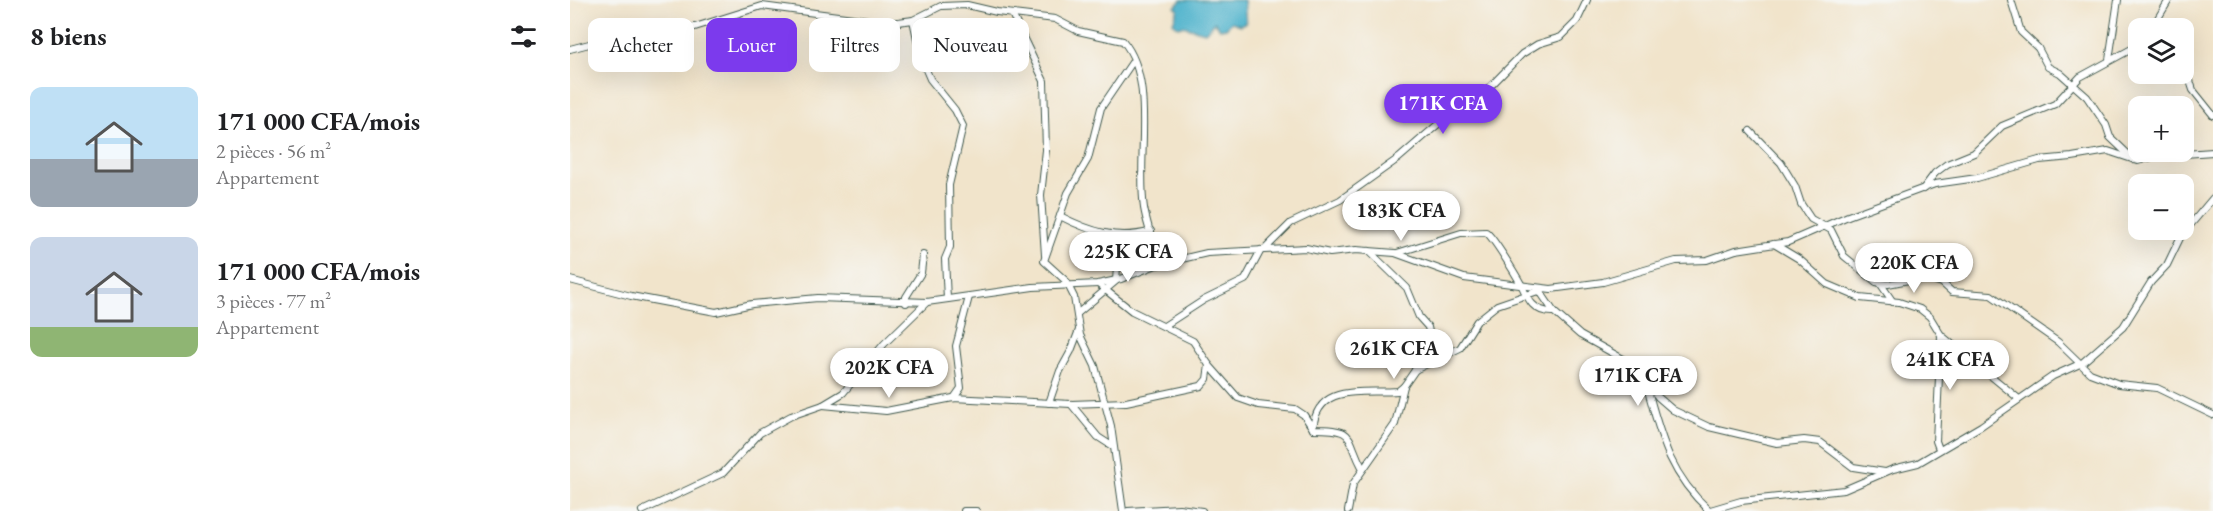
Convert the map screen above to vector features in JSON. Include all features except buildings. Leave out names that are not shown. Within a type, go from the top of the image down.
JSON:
[{"type":"street","points":[[1164,326],[1204,300],[1245,280],[1263,250],[1291,223],[1340,200],[1399,158],[1444,119],[1482,95],[1522,54],[1538,44],[1561,36],[1577,21],[1587,0]]},
{"type":"street","points":[[2011,0],[2021,32],[2038,48],[2048,67],[2064,75],[2070,84],[2087,98],[2106,125],[2110,137],[2128,154]]},
{"type":"street","points":[[2109,60],[2118,0]]},
{"type":"street","points":[[2158,18],[2169,0]]},
{"type":"street","points":[[918,18],[936,8],[956,5],[1055,19],[1078,31],[1123,41],[1141,83],[1144,207],[1154,244],[1152,266]]},
{"type":"street","points":[[570,49],[620,36],[695,27],[762,6],[871,21],[912,20]]},
{"type":"street","points":[[1012,14],[1044,81],[1046,150],[1041,195],[1045,264],[1057,271],[1069,285],[1078,313],[1079,329],[1095,366],[1103,403],[1111,426],[1112,446],[1121,485],[1123,511]]},
{"type":"street","points":[[1923,189],[1935,173],[1947,164],[1974,153],[2009,122],[2055,104],[2070,84],[2128,50]]},
{"type":"street","points":[[1045,256],[1068,193],[1088,159],[1101,108],[1133,61]]},
{"type":"street","points":[[927,72],[930,80],[955,110],[963,126],[949,185],[950,247],[945,260],[947,299]]},
{"type":"street","points":[[2191,84],[2193,90],[2213,115]]},
{"type":"street","points":[[1750,131],[1780,163],[1796,186],[1801,204],[1811,219],[1833,232],[1849,261],[1880,283],[1888,284],[1924,277],[1942,283],[1952,292],[1991,295],[2058,342],[2078,364],[2111,382],[2157,388],[2213,415]]},
{"type":"street","points":[[1414,370],[1460,348],[1473,326],[1490,309],[1524,295],[1541,290],[1603,282],[1676,261],[1707,260],[1736,250],[1788,242],[1823,226],[1944,182],[1977,178],[2039,159],[2072,158],[2108,151],[2128,158]]},
{"type":"street","points":[[2194,153],[2213,152]]},
{"type":"street","points":[[1645,380],[1652,414],[1672,463],[1694,496],[1708,511],[1741,501],[1840,491],[1886,472],[1918,463],[1981,426],[2064,369],[2078,364],[2122,327],[2151,282],[2167,265],[2181,236],[2213,198]]},
{"type":"street","points":[[1060,216],[1085,229],[1107,234],[1132,235],[1151,231]]},
{"type":"street","points":[[1397,253],[1461,233],[1483,231],[1491,237],[1521,284],[1524,295],[1542,311],[1554,312]]},
{"type":"street","points":[[1078,313],[1116,281],[1118,252],[1107,234]]},
{"type":"street","points":[[1774,244],[1799,259],[1824,282],[1860,298],[1908,304],[1926,312],[1941,335],[2019,399]]},
{"type":"street","points":[[570,280],[631,296],[716,312],[752,304],[818,298],[927,302],[1069,285],[1098,284],[1116,281],[1152,266],[1207,253],[1263,250],[1397,253],[1455,276],[1521,284],[1541,290],[1554,312],[1583,337],[1625,360],[1673,410],[1709,428],[1777,443],[1804,440],[1820,442],[1853,467],[1886,472]]},
{"type":"street","points":[[1313,429],[1316,411],[1324,401],[1347,393],[1398,391],[1404,386],[1428,347],[1428,327],[1419,317],[1407,288],[1369,251]]},
{"type":"street","points":[[906,303],[906,297],[921,273],[923,255]]},
{"type":"street","points":[[1880,283],[1893,302]]},
{"type":"street","points":[[1098,284],[1132,312],[1193,341],[1209,365],[1238,398],[1258,405],[1295,409],[1304,415],[1313,429]]},
{"type":"street","points":[[953,398],[961,388],[956,346],[969,297]]},
{"type":"street","points":[[642,511],[723,473],[752,441],[770,427],[823,405],[843,393],[876,352],[927,302]]},
{"type":"street","points":[[1049,403],[1060,371],[1079,329]]},
{"type":"street","points":[[1939,449],[1936,441],[1941,335]]},
{"type":"street","points":[[823,405],[886,411],[953,398],[1071,404],[1142,400],[1201,386],[1207,379],[1209,365]]},
{"type":"street","points":[[1348,511],[1351,488],[1395,424],[1404,386]]},
{"type":"street","points":[[1071,404],[1098,437],[1112,446]]},
{"type":"street","points":[[1313,429],[1335,428],[1347,435],[1353,440],[1363,469]]},
{"type":"street","points":[[1128,511],[1179,508],[1202,511]]},
{"type":"street","points":[[963,511],[973,511]]},
{"type":"water","points":[[1181,0],[1244,0],[1246,22],[1241,25],[1232,22],[1226,28],[1220,29],[1215,22],[1205,32],[1183,26],[1178,27],[1173,22],[1178,9],[1175,7]]}]
